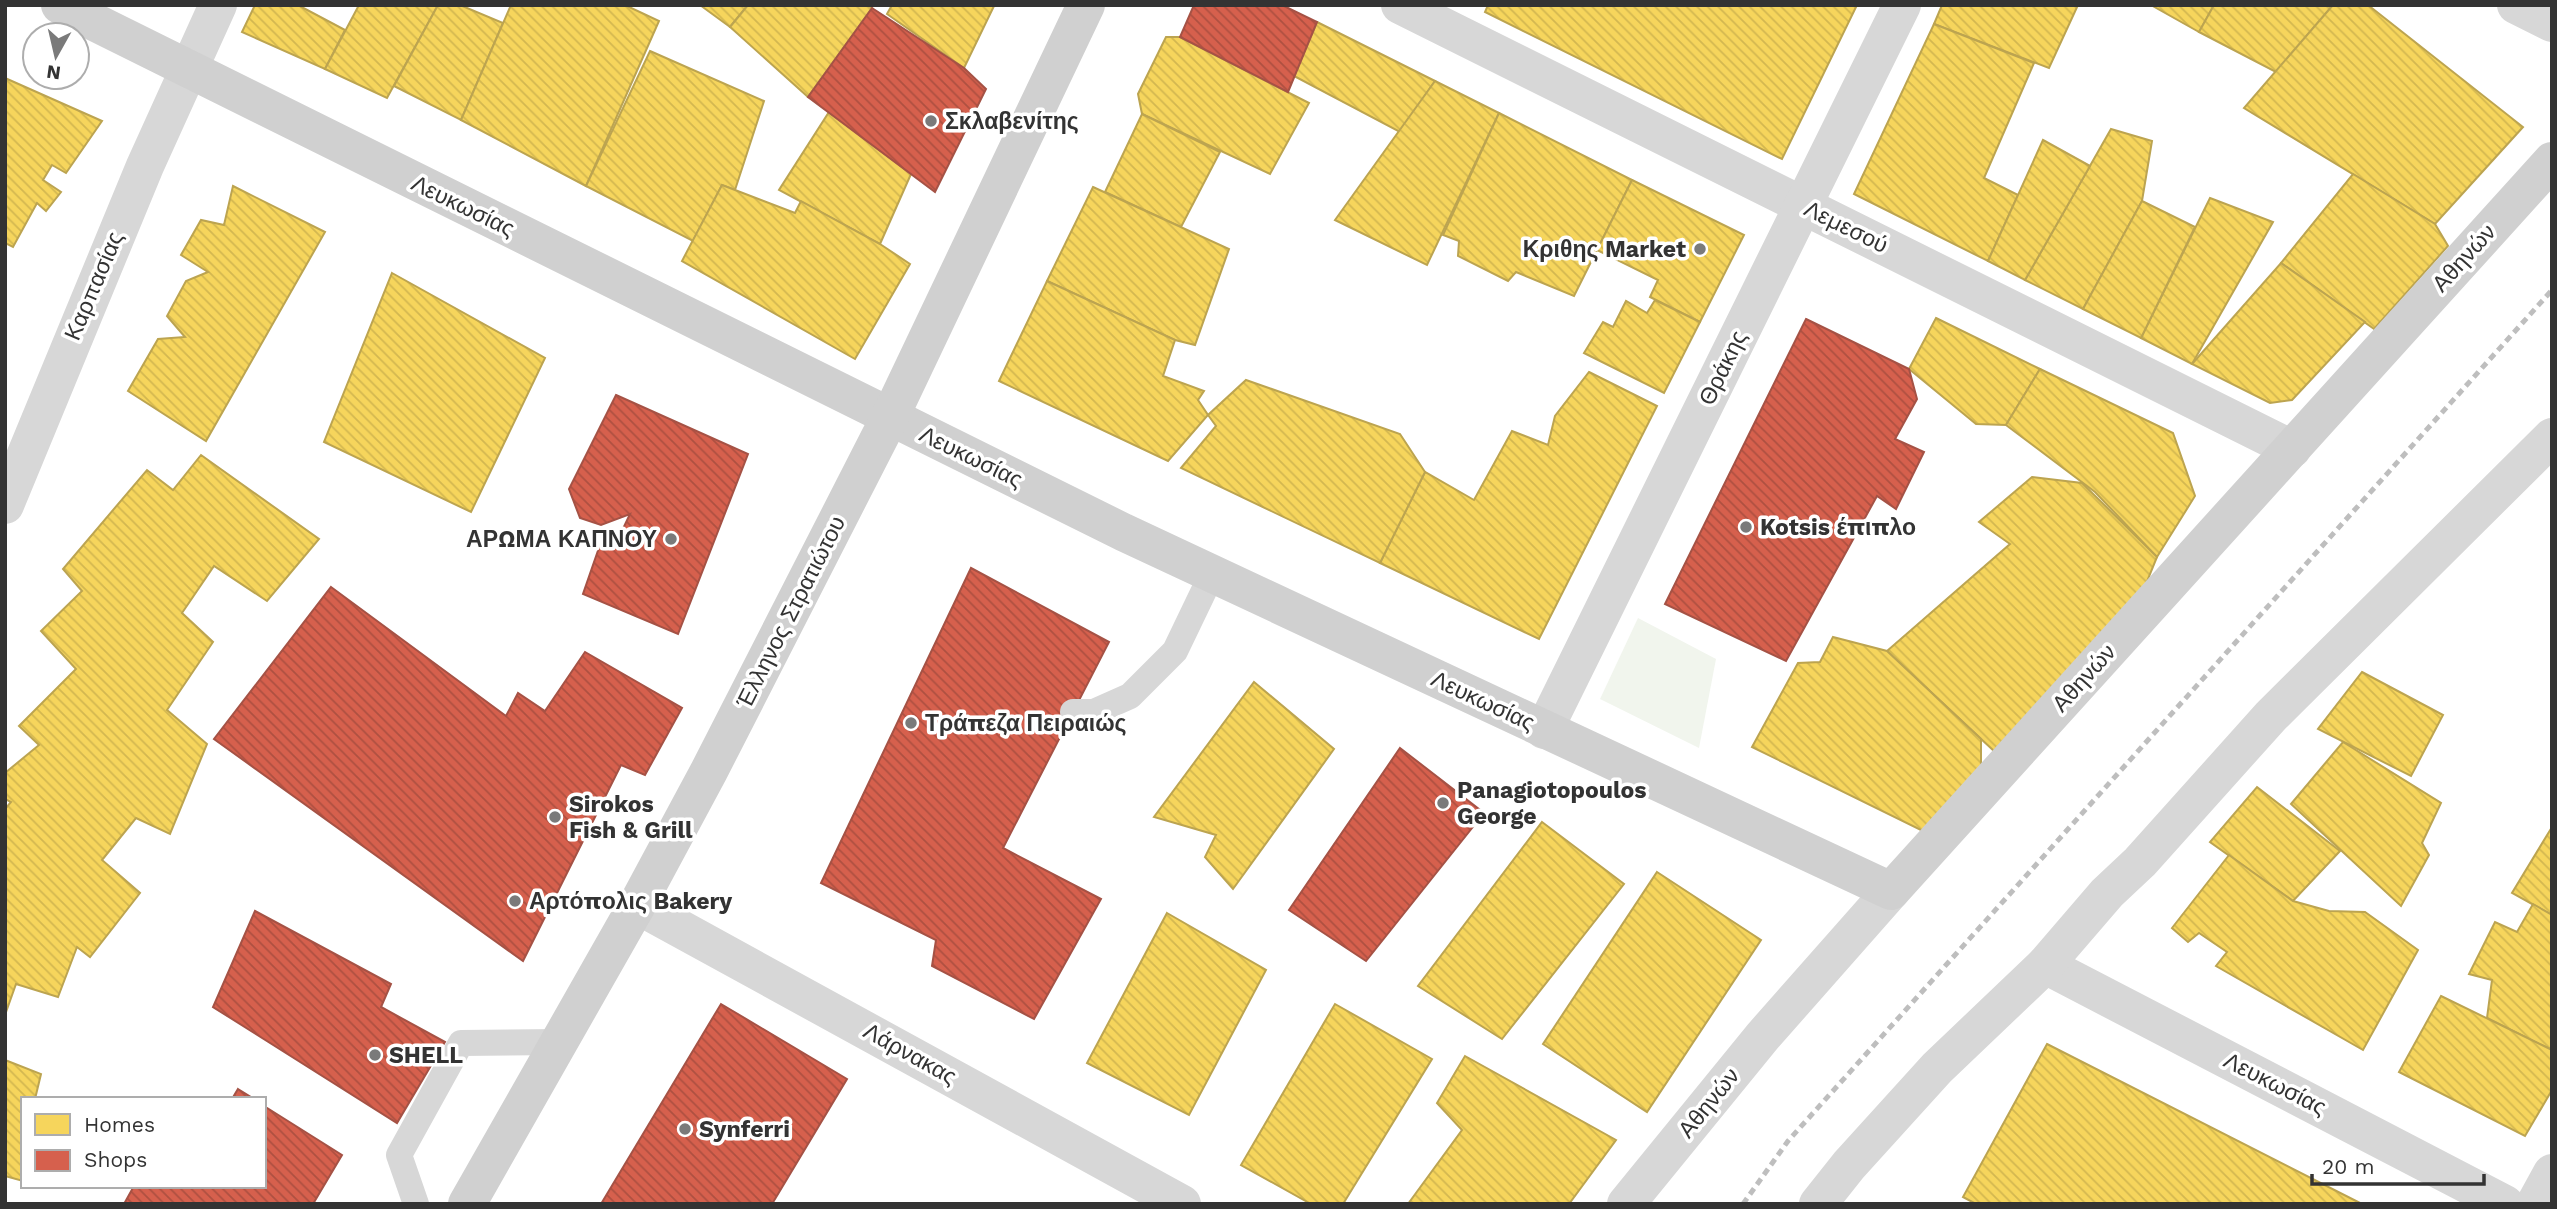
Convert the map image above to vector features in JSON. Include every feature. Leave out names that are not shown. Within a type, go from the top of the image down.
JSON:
[{"type":"street","name":"Λευκωσίας","points":[[60,5],[1212,574],[1891,891]]},
{"type":"street","name":"Καρπασίας","points":[[5,505],[89,296],[187,69],[218,5]]},
{"type":"street","name":"Έλληνος Στρατιώτου","points":[[467,1204],[637,905],[709,771],[890,417],[1086,5]]},
{"type":"street","name":"Λεμεσού","points":[[1400,5],[2291,449]]},
{"type":"street","name":"Θράκης","points":[[1544,730],[1902,5]]},
{"type":"street","points":[[2516,5],[2552,23]]},
{"type":"street","name":"Αθηνών","points":[[1626,1204],[1763,1036],[1891,891],[2552,161]]},
{"type":"street","points":[[1818,1204],[1849,1165],[1937,1068],[2045,965],[2107,893],[2140,862],[2272,716],[2552,437]]},
{"type":"street","name":"Λάρνακας","points":[[637,905],[1182,1204]]},
{"type":"street","name":"Λευκωσίας","points":[[2045,965],[2505,1204]]},
{"type":"street","points":[[2535,1204],[2552,1173]]},
{"type":"lane","points":[[1073,712],[1094,712],[1130,696],[1175,651],[1212,574]]},
{"type":"lane","points":[[416,1204],[399,1155],[461,1043],[559,1042]]},
{"type":"shaded area","points":[[1638,618],[1716,659],[1699,748],[1600,699]]},
{"type":"building: Homes","points":[[255,5],[298,5],[345,30],[325,69],[242,32]]},
{"type":"building: Homes","points":[[359,5],[438,5],[387,98],[325,69]]},
{"type":"building: Homes","points":[[438,5],[460,5],[503,23],[461,120],[394,86]]},
{"type":"building: Homes","points":[[511,5],[625,5],[659,21],[586,186],[461,120]]},
{"type":"building: Homes","points":[[700,5],[748,5],[730,27]]},
{"type":"building: Homes","points":[[748,5],[868,5],[872,8],[808,97],[730,27]]},
{"type":"building: Homes","points":[[892,5],[994,6],[964,68],[887,14]]},
{"type":"building: Homes","points":[[1488,5],[1857,5],[1782,159],[1485,12]]},
{"type":"building: Homes","points":[[1942,5],[2078,5],[2049,68],[1934,24]]},
{"type":"building: Homes","points":[[2151,5],[2214,5],[2199,32]]},
{"type":"building: Homes","points":[[2214,5],[2333,5],[2276,72],[2199,32]]},
{"type":"building: Homes","points":[[2333,5],[2368,5],[2523,127],[2435,224],[2244,108]]},
{"type":"building: Homes","points":[[1317,22],[1435,81],[1400,132],[1294,76]]},
{"type":"building: Homes","points":[[1934,24],[2034,63],[1984,178],[2018,195],[1988,261],[1854,194]]},
{"type":"building: Homes","points":[[1166,37],[1180,37],[1309,103],[1270,174],[1142,114],[1138,94]]},
{"type":"building: Homes","points":[[650,51],[764,101],[735,190],[722,185],[693,241],[586,186]]},
{"type":"building: Homes","points":[[5,78],[21,85],[21,91],[34,91],[102,121],[66,173],[52,165],[43,180],[61,192],[46,211],[37,203],[13,247],[5,243]]},
{"type":"building: Homes","points":[[1435,81],[1499,113],[1427,265],[1335,220]]},
{"type":"building: Homes","points":[[829,112],[911,174],[880,244],[779,190]]},
{"type":"building: Homes","points":[[1499,113],[1632,180],[1574,296],[1516,272],[1508,281],[1458,256],[1459,241],[1443,235]]},
{"type":"building: Homes","points":[[1142,114],[1220,152],[1181,227],[1105,192]]},
{"type":"building: Homes","points":[[2111,129],[2152,141],[2142,201],[2083,309],[2025,280]]},
{"type":"building: Homes","points":[[2043,140],[2090,166],[2025,280],[1988,261]]},
{"type":"building: Homes","points":[[2353,174],[2435,224],[2448,246],[2374,329],[2281,263]]},
{"type":"building: Homes","points":[[1632,180],[1744,235],[1700,322],[1650,297],[1658,280],[1597,250]]},
{"type":"building: Homes","points":[[722,185],[795,213],[801,201],[880,244],[910,264],[855,359],[682,261]]},
{"type":"building: Homes","points":[[233,186],[325,232],[206,441],[128,391],[158,339],[185,337],[167,316],[186,281],[208,272],[181,255],[201,220],[224,225]]},
{"type":"building: Homes","points":[[1093,187],[1229,249],[1195,345],[1175,340],[1047,281]]},
{"type":"building: Homes","points":[[2210,198],[2273,222],[2192,364],[2141,338]]},
{"type":"building: Homes","points":[[2142,201],[2195,227],[2141,338],[2083,309]]},
{"type":"building: Homes","points":[[2281,263],[2365,322],[2292,400],[2270,403],[2192,364]]},
{"type":"building: Homes","points":[[392,273],[545,358],[471,512],[324,442]]},
{"type":"building: Homes","points":[[1047,281],[1175,340],[1163,376],[1204,391],[1198,400],[1208,415],[1168,461],[999,381]]},
{"type":"building: Homes","points":[[1655,300],[1700,322],[1664,393],[1584,353],[1603,322],[1613,327],[1626,301],[1647,313]]},
{"type":"building: Homes","points":[[1936,318],[2040,369],[2006,425],[1976,424],[1909,369]]},
{"type":"building: Homes","points":[[2040,369],[2173,433],[2195,496],[2157,557],[2095,492],[2006,425]]},
{"type":"building: Homes","points":[[1589,372],[1657,406],[1539,639],[1380,563],[1425,472],[1474,500],[1512,431],[1548,445],[1555,416]]},
{"type":"building: Homes","points":[[1246,380],[1400,434],[1425,472],[1380,563],[1181,468],[1216,426],[1208,415]]},
{"type":"building: Homes","points":[[201,455],[319,539],[267,601],[214,566],[182,613],[213,642],[167,710],[207,744],[170,834],[136,818],[102,860],[140,893],[90,957],[77,947],[58,997],[16,984],[5,1015],[5,809],[11,802],[5,799],[5,773],[39,745],[19,726],[76,669],[41,631],[82,591],[63,569],[147,470],[173,490]]},
{"type":"building: Homes","points":[[2032,477],[2082,483],[2157,557],[2146,584],[1994,751],[1887,651],[2010,544],[1979,522]]},
{"type":"building: Homes","points":[[1833,637],[1887,651],[1981,739],[1981,770],[1927,833],[1752,747],[1798,663],[1820,662]]},
{"type":"building: Homes","points":[[2362,672],[2443,715],[2411,776],[2318,729]]},
{"type":"building: Homes","points":[[1254,682],[1334,749],[1233,889],[1205,857],[1216,835],[1154,817]]},
{"type":"building: Homes","points":[[2343,742],[2441,803],[2422,843],[2429,855],[2401,906],[2291,804]]},
{"type":"building: Homes","points":[[2257,787],[2340,851],[2293,901],[2210,842]]},
{"type":"building: Homes","points":[[1542,822],[1624,884],[1502,1039],[1418,986]]},
{"type":"building: Homes","points":[[2552,827],[2552,915],[2512,893]]},
{"type":"building: Homes","points":[[2229,855],[2293,901],[2329,911],[2365,912],[2418,950],[2363,1050],[2216,966],[2227,952],[2199,933],[2188,942],[2172,928]]},
{"type":"building: Homes","points":[[1657,872],[1761,940],[1647,1112],[1543,1044]]},
{"type":"building: Homes","points":[[2533,904],[2552,915],[2552,1050],[2487,1018],[2492,980],[2469,974],[2495,922],[2517,932]]},
{"type":"building: Homes","points":[[1167,913],[1266,970],[1189,1115],[1087,1063]]},
{"type":"building: Homes","points":[[2441,996],[2552,1050],[2552,1090],[2525,1136],[2399,1072]]},
{"type":"building: Homes","points":[[1335,1004],[1432,1059],[1343,1204],[1311,1204],[1241,1165]]},
{"type":"building: Homes","points":[[2047,1044],[2362,1204],[1976,1204],[1963,1197]]},
{"type":"building: Homes","points":[[1465,1056],[1616,1140],[1569,1204],[1408,1204],[1462,1130],[1437,1103]]},
{"type":"building: Homes","points":[[5,1060],[41,1074],[35,1097],[21,1097],[21,1180],[5,1176]]},
{"type":"building: Shops","points":[[1194,5],[1282,5],[1317,22],[1288,92],[1180,37]]},
{"type":"building: Shops","points":[[872,8],[964,68],[986,89],[935,192],[808,97]]},
{"type":"building: Shops","points":[[1806,319],[1909,369],[1917,399],[1895,439],[1924,452],[1896,509],[1877,496],[1786,661],[1665,604]]},
{"type":"building: Shops","points":[[616,395],[748,454],[678,634],[583,594],[602,539],[621,533],[630,514],[601,525],[580,518],[569,489]]},
{"type":"building: Shops","points":[[971,568],[1109,642],[1003,848],[1101,899],[1034,1019],[932,966],[936,940],[821,883]]},
{"type":"building: Shops","points":[[331,587],[506,716],[518,693],[545,711],[585,652],[682,708],[645,775],[621,765],[523,961],[214,739]]},
{"type":"building: Shops","points":[[1400,748],[1484,813],[1366,961],[1289,910]]},
{"type":"building: Shops","points":[[255,911],[391,984],[381,1007],[445,1042],[397,1123],[213,1007]]},
{"type":"building: Shops","points":[[721,1004],[847,1079],[772,1204],[601,1204]]},
{"type":"building: Shops","points":[[238,1089],[251,1097],[233,1097]]},
{"type":"building: Shops","points":[[266,1107],[342,1155],[313,1204],[124,1204],[133,1188],[266,1188]]},
{"type":"railway","points":[[1743,1204],[1788,1141],[2552,290]]},
{"type":"place","name":"Σκλαβενίτης","points":[[931,121]]},
{"type":"place","name":"Κριθης Market","points":[[1700,249]]},
{"type":"place","name":"Kotsis έπιπλο","points":[[1746,527]]},
{"type":"place","name":"ΑΡΩΜΑ ΚΑΠΝΟΥ","points":[[671,539]]},
{"type":"place","name":"Τράπεζα Πειραιώς","points":[[911,723]]},
{"type":"place","name":"Panagiotopoulos George","points":[[1443,803]]},
{"type":"place","name":"Sirokos Fish & Grill","points":[[555,817]]},
{"type":"place","name":"Αρτόπολις Bakery","points":[[515,901]]},
{"type":"place","name":"SHELL","points":[[375,1055]]},
{"type":"place","name":"Synferri","points":[[685,1129]]}]
